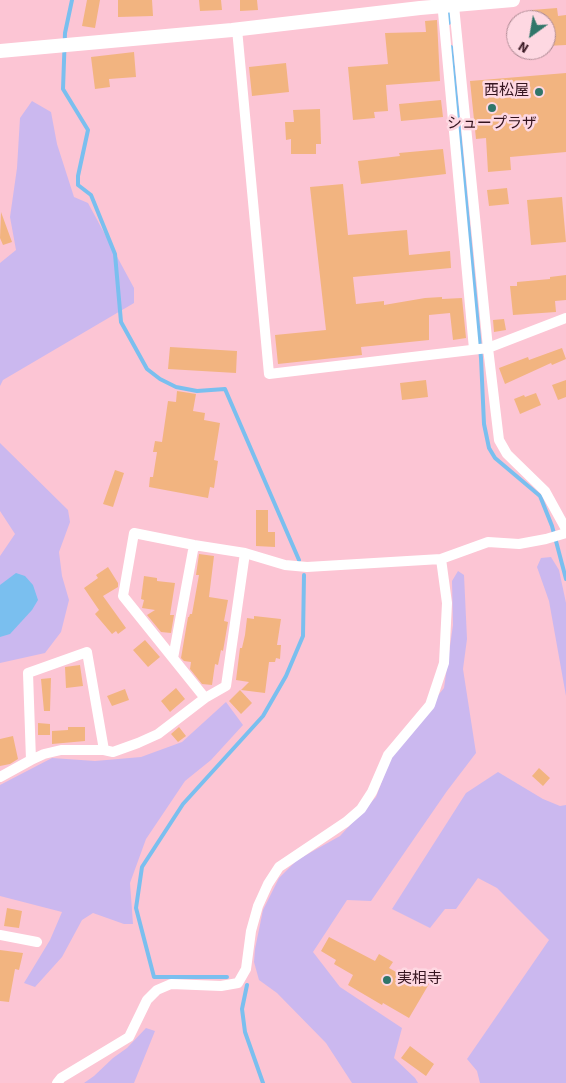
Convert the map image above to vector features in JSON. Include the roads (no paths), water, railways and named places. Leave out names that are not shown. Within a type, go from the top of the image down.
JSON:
[{"type":"street","points":[[0,51],[237,29],[446,4],[513,0]]},
{"type":"street","points":[[206,698],[123,596],[134,533],[245,553],[285,565],[307,567],[441,559],[488,542],[519,544],[546,539],[564,533],[545,491],[507,454],[499,440],[481,349],[446,4]]},
{"type":"street","points":[[237,29],[269,374],[481,349],[566,318]]},
{"type":"street","points":[[173,658],[194,545]]},
{"type":"street","points":[[0,777],[44,754],[61,750],[104,750],[113,752],[138,744],[158,734],[206,698],[226,686],[245,553]]},
{"type":"street","points":[[57,1083],[61,1078],[129,1037],[147,1000],[157,990],[171,984],[221,986],[238,982],[246,969],[251,931],[258,906],[268,884],[279,867],[362,809],[372,792],[388,755],[430,705],[444,663],[447,603],[441,559]]},
{"type":"street","points":[[31,760],[28,673],[87,652],[104,750]]},
{"type":"street","points":[[0,935],[37,942]]},
{"type":"water","points":[[16,573],[25,576],[33,585],[38,600],[32,610],[10,634],[0,637],[0,585]]},
{"type":"waterway","points":[[72,0],[65,33],[63,89],[88,130],[78,176],[78,185],[91,195],[115,254],[121,322],[147,369],[160,379],[176,387],[197,391],[225,389],[299,560]]},
{"type":"waterway","points":[[448,7],[449,23]]},
{"type":"waterway","points":[[451,47],[481,358],[484,424],[489,448],[495,458],[540,496],[552,526],[566,579]]},
{"type":"waterway","points":[[227,977],[154,977],[136,908],[142,867],[183,804],[263,716],[286,676],[303,636],[304,575]]},
{"type":"waterway","points":[[247,985],[242,1009],[245,1032],[263,1083]]},
{"type":"place","name":"西松屋","points":[[539,92]]},
{"type":"place","name":"シュープラザ","points":[[492,108]]},
{"type":"place","name":"実相寺","points":[[387,980]]}]
